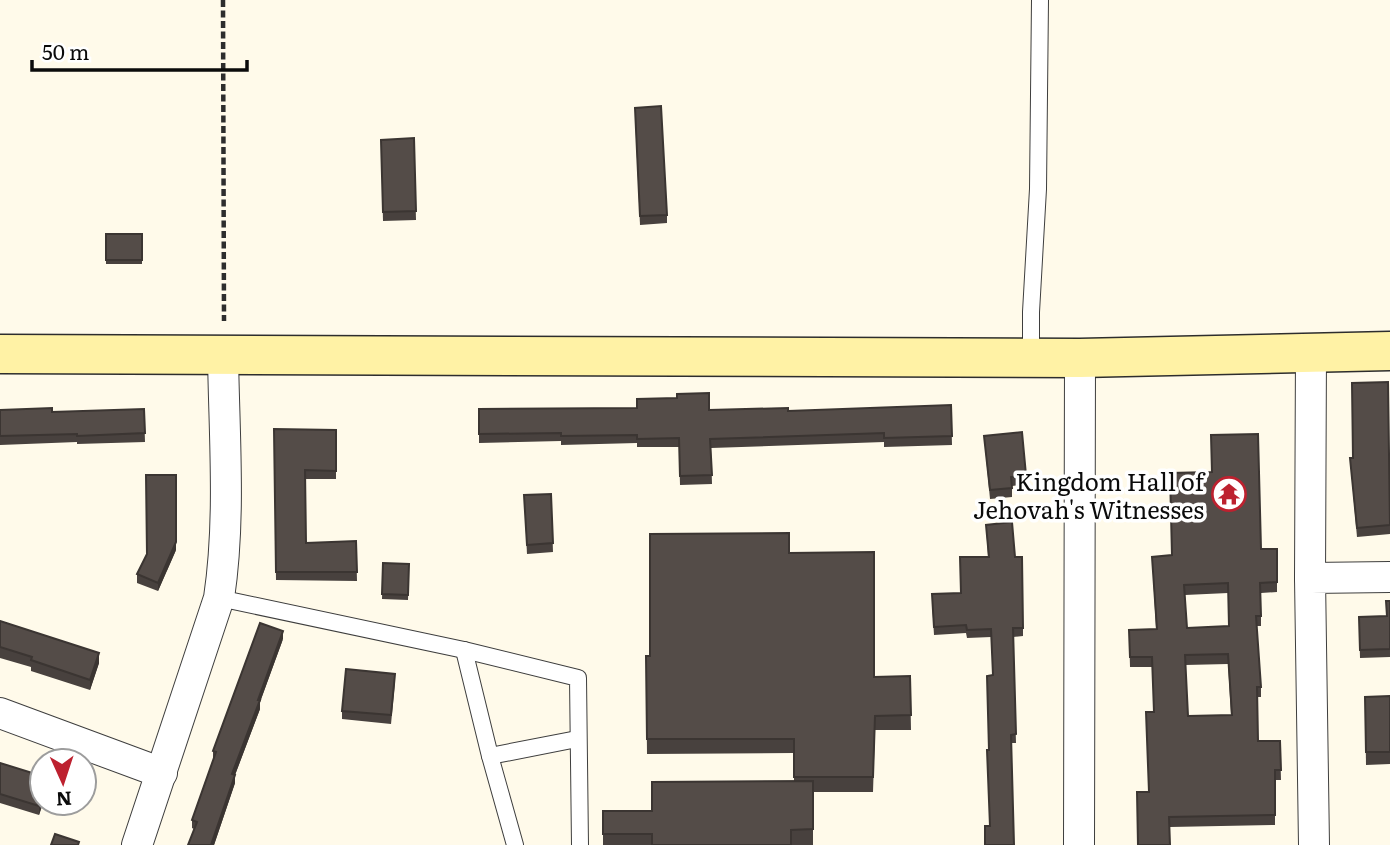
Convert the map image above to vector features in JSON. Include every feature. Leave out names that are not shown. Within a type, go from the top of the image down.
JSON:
[{"type":"street","points":[[0,354],[1080,358],[1390,351]]},
{"type":"street","points":[[1311,352],[1310,578],[1314,845]]},
{"type":"street","points":[[137,845],[219,598],[225,516],[223,354]]},
{"type":"street","points":[[1079,845],[1080,358]]},
{"type":"street","points":[[1310,578],[1390,577]]},
{"type":"street","points":[[0,713],[162,773]]},
{"type":"lane","points":[[1031,358],[1038,189],[1040,0]]},
{"type":"lane","points":[[219,598],[464,650],[578,678],[580,845]]},
{"type":"lane","points":[[464,650],[515,845]]},
{"type":"lane","points":[[490,756],[577,740]]},
{"type":"path","points":[[223,0],[223,354]]},
{"type":"building","points":[[661,106],[667,215],[640,216],[635,108]]},
{"type":"building","points":[[414,138],[416,211],[383,212],[381,140]]},
{"type":"building","points":[[106,234],[142,234],[142,260],[106,260]]},
{"type":"building","points":[[1388,382],[1390,525],[1357,528],[1350,458],[1353,458],[1352,383]]},
{"type":"building","points":[[709,393],[709,410],[788,408],[788,411],[951,405],[952,436],[884,438],[884,433],[710,439],[712,475],[680,476],[679,438],[637,439],[637,435],[561,436],[561,433],[479,434],[479,409],[637,408],[637,399],[677,398],[677,394]]},
{"type":"building","points":[[52,408],[52,412],[144,409],[145,433],[0,436],[0,410]]},
{"type":"building","points":[[274,429],[336,430],[336,471],[305,470],[306,543],[356,541],[357,572],[276,572]]},
{"type":"building","points":[[1022,432],[1026,475],[1011,477],[1012,488],[990,490],[984,436]]},
{"type":"building","points":[[1258,434],[1261,549],[1277,549],[1277,582],[1260,583],[1261,616],[1256,616],[1261,687],[1257,687],[1258,741],[1280,741],[1281,770],[1275,770],[1275,815],[1169,817],[1170,845],[1138,845],[1137,792],[1149,792],[1146,712],[1154,712],[1152,657],[1130,657],[1129,630],[1157,629],[1152,557],[1172,555],[1170,473],[1212,472],[1211,435]],"holes":[[[1228,583],[1229,626],[1187,628],[1184,585]],[[1228,654],[1232,715],[1188,716],[1185,655]]]},
{"type":"building","points":[[146,475],[176,475],[176,542],[158,583],[137,574],[147,554]]},
{"type":"building","points":[[551,494],[553,543],[527,545],[524,495]]},
{"type":"building","points":[[1012,522],[1015,557],[1022,557],[1023,628],[1013,628],[1016,734],[1011,735],[1014,845],[985,845],[985,826],[990,826],[987,676],[993,675],[991,629],[967,630],[966,625],[934,627],[932,594],[961,593],[960,557],[989,557],[986,525]]},
{"type":"building","points":[[789,533],[789,553],[874,552],[874,677],[910,676],[911,715],[875,716],[873,777],[794,777],[794,739],[647,739],[646,656],[650,656],[650,534]]},
{"type":"building","points":[[383,563],[409,564],[408,595],[382,594]]},
{"type":"building","points":[[1386,601],[1390,601],[1390,649],[1360,650],[1359,617],[1387,616]]},
{"type":"building","points":[[0,621],[99,653],[90,680],[0,647]]},
{"type":"building","points":[[260,623],[283,631],[232,774],[235,775],[211,845],[188,845],[197,822],[192,820],[216,752],[213,751]]},
{"type":"building","points":[[346,669],[395,674],[391,715],[342,711]]},
{"type":"building","points":[[1390,696],[1390,752],[1366,752],[1365,697]]},
{"type":"building","points":[[0,763],[28,772],[28,803],[0,794]]},
{"type":"building","points":[[813,781],[813,829],[791,830],[791,845],[652,845],[652,834],[603,834],[603,811],[652,811],[652,782]]},
{"type":"building","points":[[55,834],[79,842],[78,845],[51,845]]},
{"type":"place","name":"Kingdom Hall of Jehovah's Witnesses","points":[[1229,494]]}]
